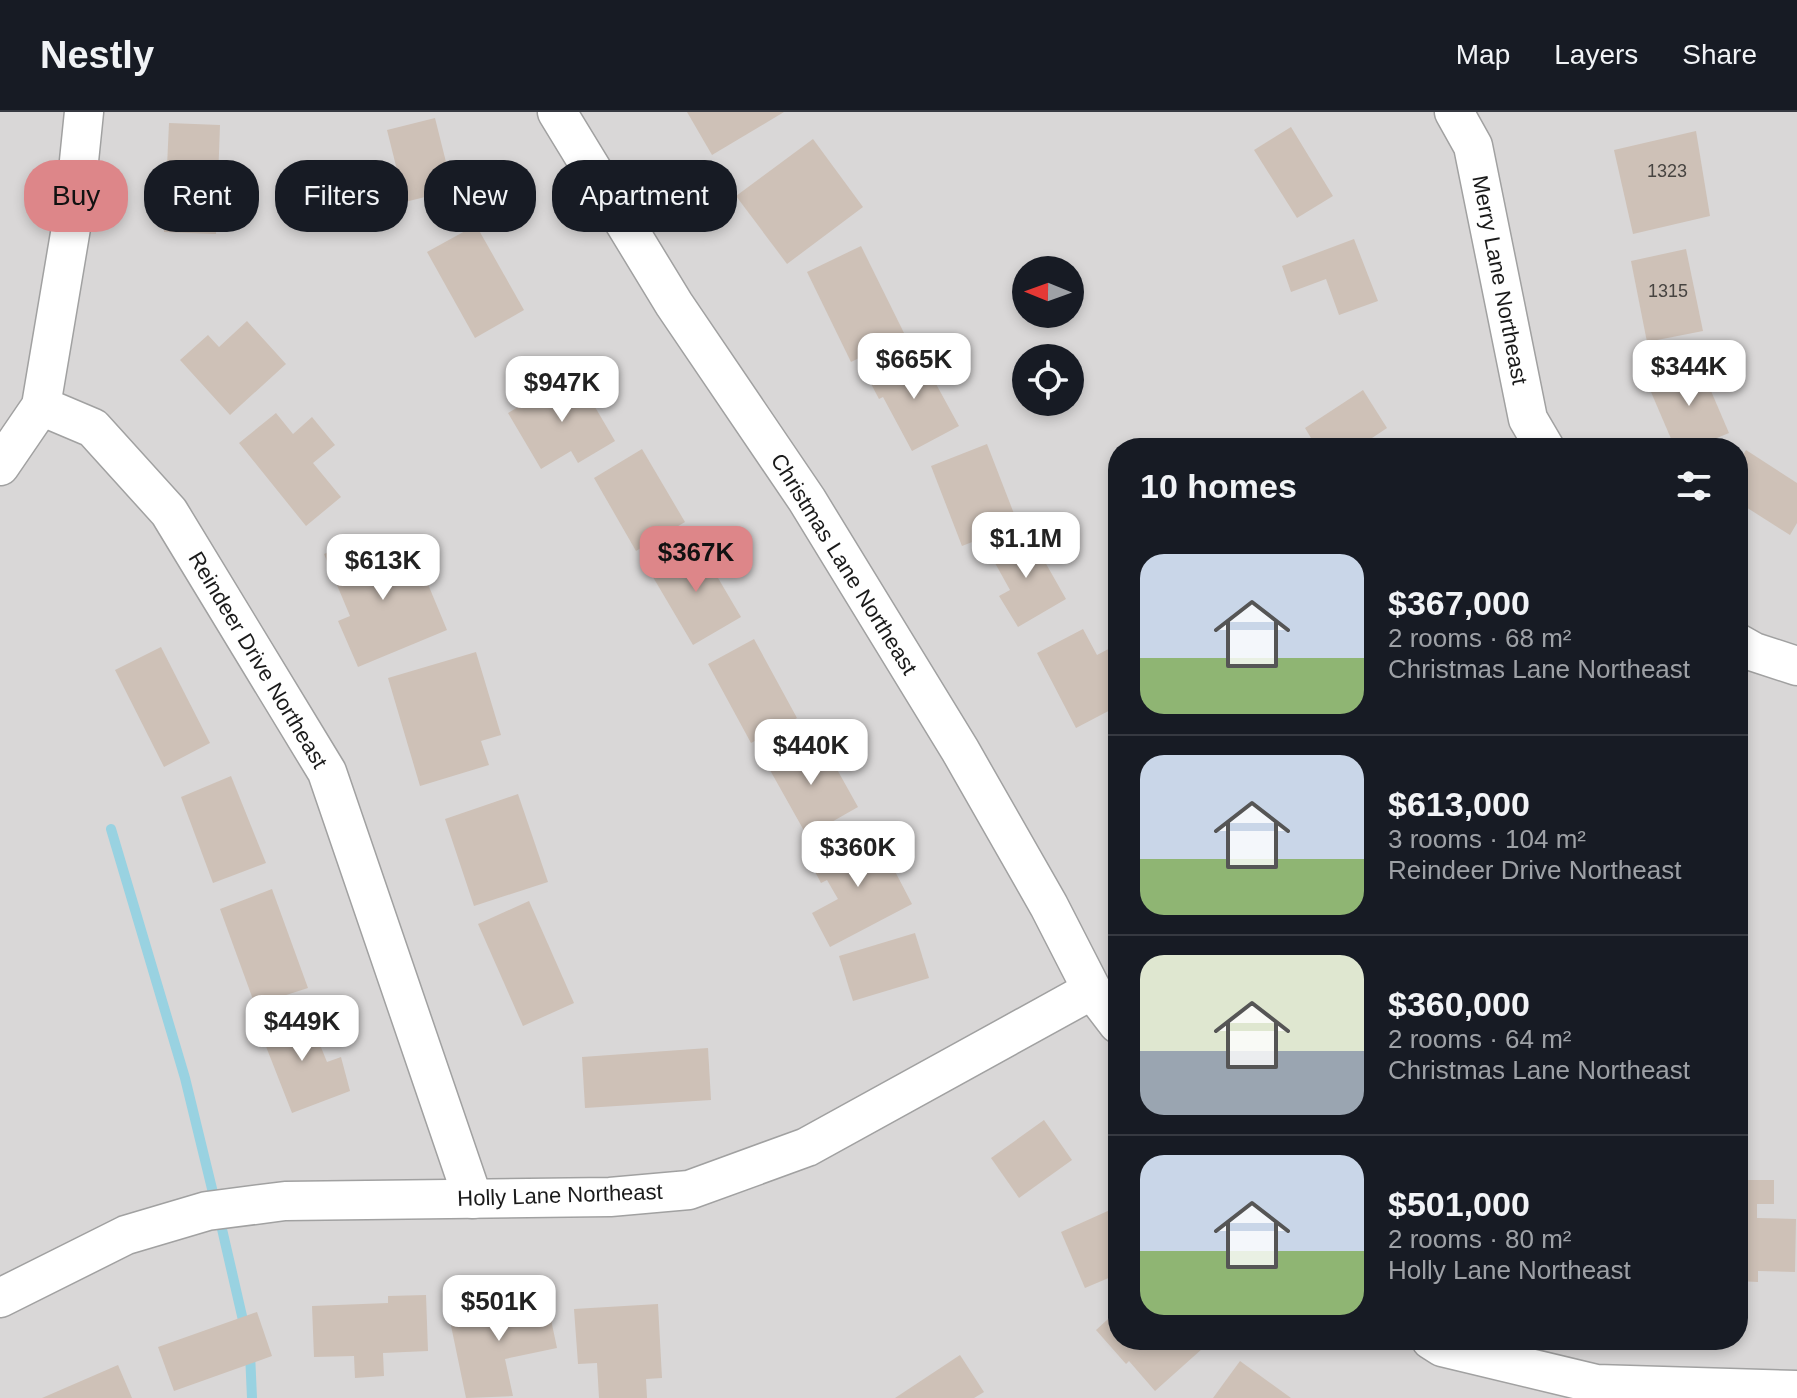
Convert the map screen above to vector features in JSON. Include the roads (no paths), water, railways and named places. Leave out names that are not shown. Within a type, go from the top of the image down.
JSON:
[{"type":"street","points":[[0,466],[41,406],[74,210],[84,112]]},
{"type":"street","name":"Christmas Lane Northeast","points":[[557,112],[674,304],[807,500],[944,724],[1049,906],[1092,990],[1108,1011]]},
{"type":"street","name":"Merry Lane Northeast","points":[[1454,112],[1473,146],[1528,419],[1539,438]]},
{"type":"street","name":"Reindeer Drive Northeast","points":[[41,406],[93,428],[169,512],[327,772],[473,1199]]},
{"type":"street","points":[[1748,649],[1797,666]]},
{"type":"street","name":"Holly Lane Northeast","points":[[0,1298],[126,1235],[207,1211],[285,1201],[610,1197],[689,1190],[807,1147],[1092,990]]},
{"type":"street","points":[[1454,1350],[1596,1384],[1797,1390]]},
{"type":"waterway","points":[[111,829],[185,1078],[215,1201]]},
{"type":"waterway","points":[[219,1216],[245,1329]]},
{"type":"waterway","points":[[250,1353],[252,1398]]}]
